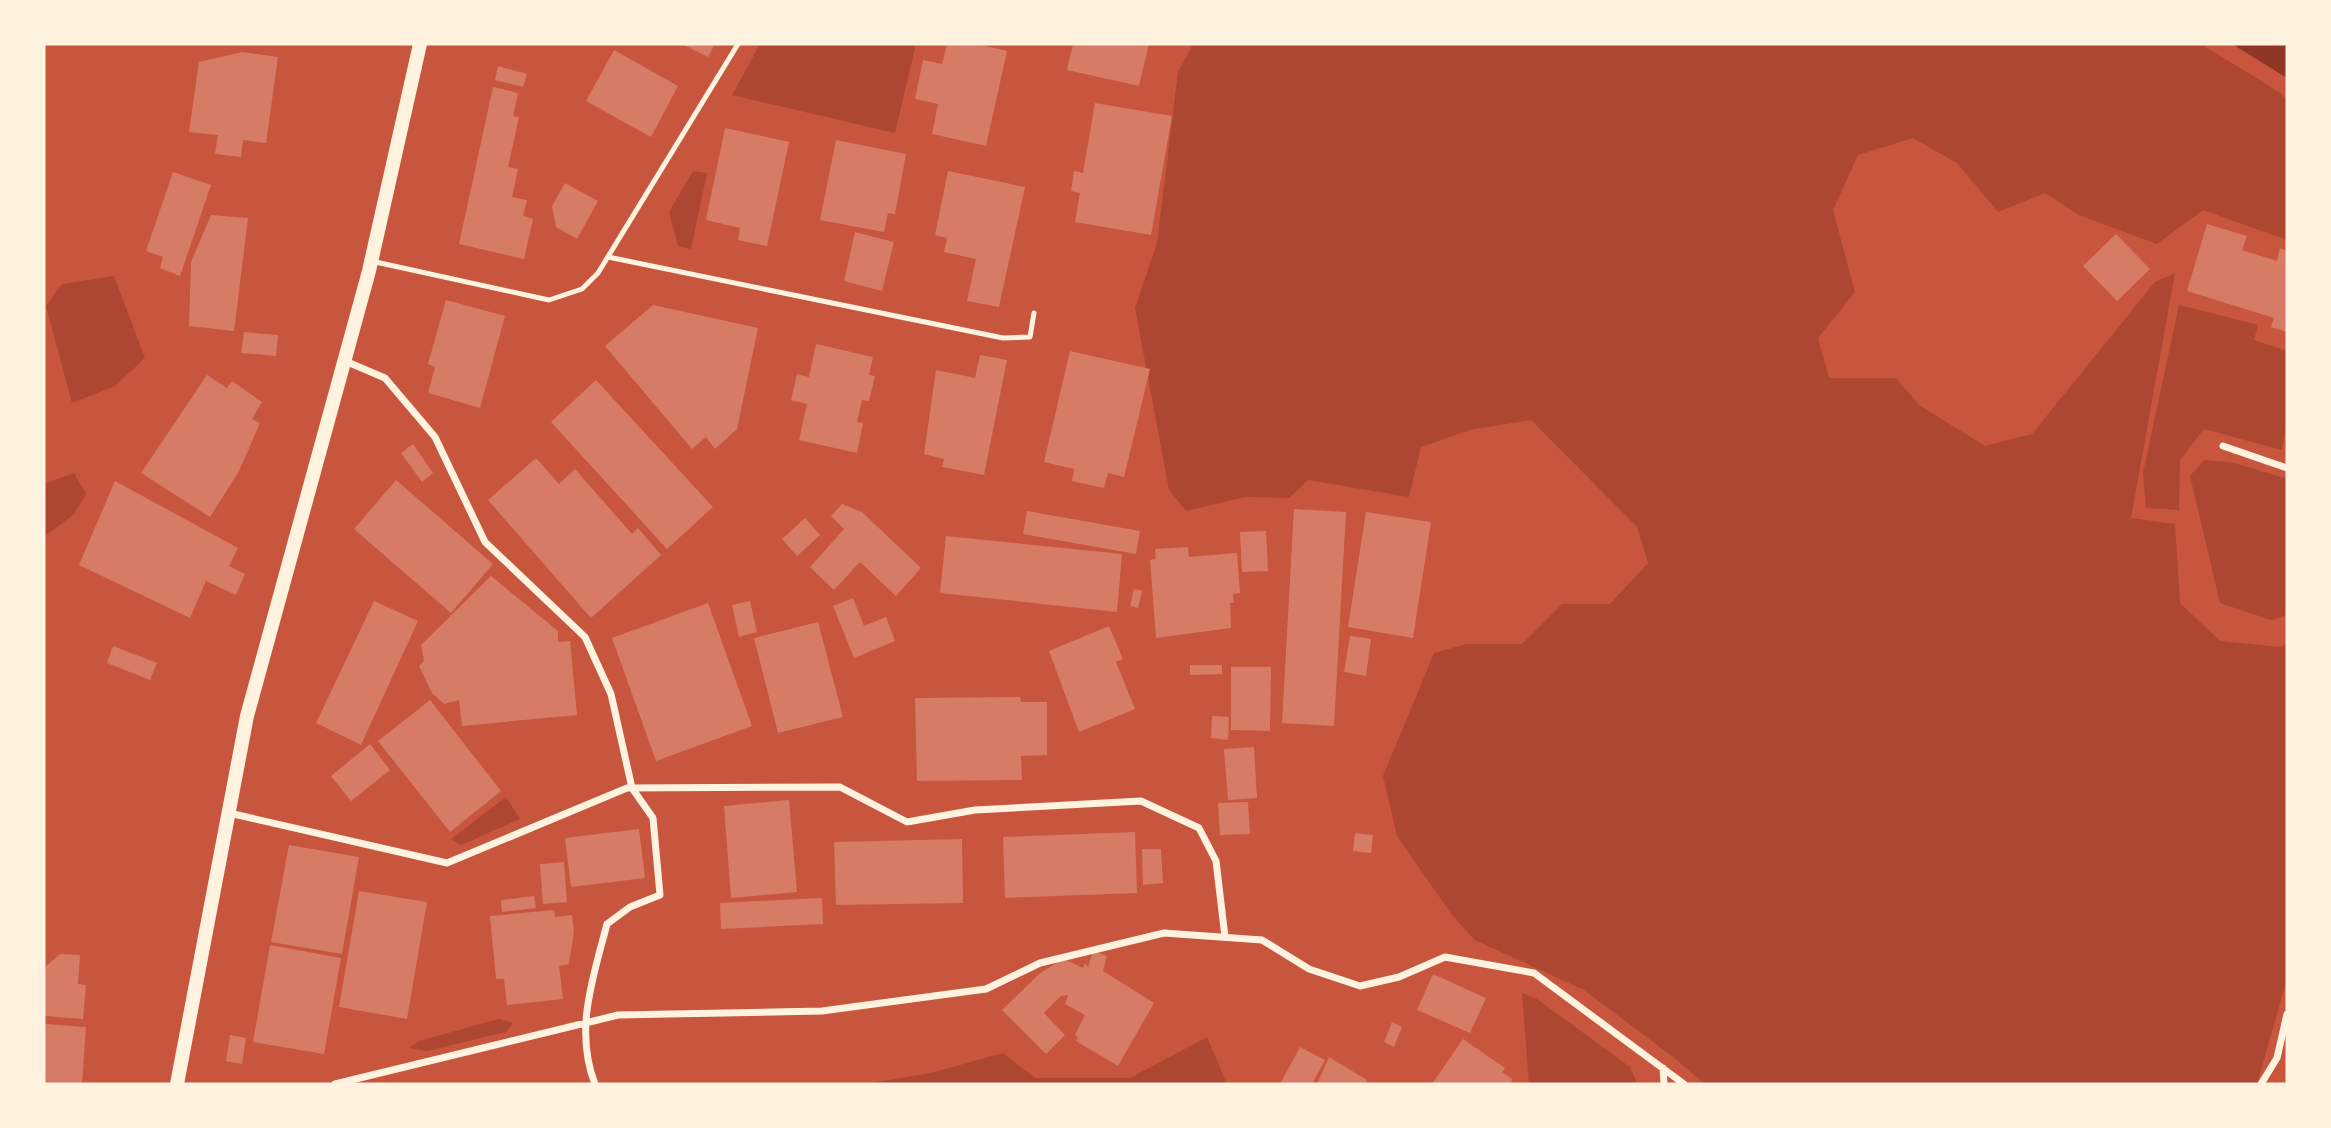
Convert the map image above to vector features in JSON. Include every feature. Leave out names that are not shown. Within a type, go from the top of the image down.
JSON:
[{"type":"main road","points":[[177,1084],[247,716],[371,261],[420,44]]},
{"type":"street","points":[[344,360],[385,378],[435,437],[485,542],[585,637],[611,694],[632,788],[653,818],[660,895],[630,906],[607,924],[584,1023],[586,1060],[595,1084]]},
{"type":"street","points":[[2223,446],[2287,468]]},
{"type":"street","points":[[229,813],[447,863],[632,788],[839,787],[907,822],[975,810],[1141,801],[1199,828],[1216,861],[1225,937]]},
{"type":"street","points":[[335,1084],[618,1015],[822,1011],[986,989],[1040,963],[1164,933],[1262,940],[1309,969],[1360,986],[1399,977],[1445,957],[1534,972],[1684,1084]]},
{"type":"street","points":[[2261,1084],[2277,1058],[2287,1014]]},
{"type":"street","points":[[1663,1069],[1664,1084]]},
{"type":"lane","points":[[371,261],[549,300],[582,289],[598,273],[738,44]]},
{"type":"lane","points":[[608,257],[1003,338],[1030,337],[1034,313]]},
{"type":"shaded area","points":[[760,44],[916,44],[895,133],[732,95]]},
{"type":"shaded area","points":[[1193,44],[2201,44],[2279,92],[2287,100],[2287,240],[2203,210],[2157,244],[2079,215],[2045,193],[1998,212],[1957,163],[1913,138],[1858,155],[1833,210],[1855,292],[1818,338],[1829,378],[1896,378],[1919,405],[1985,446],[2032,434],[2155,282],[2175,273],[2131,518],[2175,524],[2180,603],[2220,641],[2281,647],[2287,643],[2287,979],[2257,1084],[1704,1084],[1677,1060],[1584,990],[1475,940],[1452,915],[1397,836],[1383,776],[1434,653],[1467,644],[1522,644],[1562,604],[1610,604],[1648,563],[1637,527],[1531,420],[1470,430],[1421,447],[1409,497],[1308,480],[1289,498],[1245,497],[1186,511],[1169,490],[1135,308],[1157,243],[1178,72]]},
{"type":"shaded area","points":[[2232,44],[2287,44],[2287,78]]},
{"type":"shaded area","points":[[693,171],[707,173],[691,249],[678,246],[669,212]]},
{"type":"shaded area","points":[[114,276],[145,358],[115,386],[72,403],[46,306],[62,284]]},
{"type":"shaded area","points":[[2179,305],[2258,325],[2254,340],[2287,351],[2287,421],[2282,450],[2204,429],[2180,460],[2179,510],[2146,508],[2143,473]]},
{"type":"shaded area","points":[[2204,460],[2235,463],[2287,479],[2287,615],[2271,620],[2220,603],[2190,476]]},
{"type":"shaded area","points":[[74,473],[86,494],[74,514],[44,537],[44,484]]},
{"type":"shaded area","points":[[506,797],[520,819],[461,845],[451,839]]},
{"type":"shaded area","points":[[1522,993],[1537,999],[1630,1067],[1637,1084],[1529,1084]]},
{"type":"shaded area","points":[[499,1019],[513,1023],[506,1032],[427,1051],[409,1048],[419,1041]]},
{"type":"shaded area","points":[[1207,1037],[1227,1084],[865,1084],[931,1073],[1003,1053],[1035,1078],[1130,1078]]},
{"type":"building","points":[[682,44],[715,44],[708,57]]},
{"type":"building","points":[[947,44],[977,44],[1007,51],[986,146],[932,134],[938,104],[915,99],[923,60],[942,64]]},
{"type":"building","points":[[1073,44],[1149,44],[1139,86],[1067,70]]},
{"type":"building","points":[[614,50],[678,86],[651,137],[586,101]]},
{"type":"building","points":[[242,52],[278,57],[266,143],[243,140],[241,157],[215,154],[218,135],[189,132],[199,62]]},
{"type":"building","points":[[498,66],[527,74],[523,87],[495,80]]},
{"type":"building","points":[[493,87],[518,93],[513,116],[519,117],[508,167],[518,169],[512,197],[527,200],[523,216],[533,219],[524,259],[459,244]]},
{"type":"building","points":[[1095,103],[1172,116],[1151,235],[1075,222],[1080,193],[1071,191],[1074,171],[1083,173]]},
{"type":"building","points":[[725,128],[789,142],[767,246],[738,240],[740,228],[706,220]]},
{"type":"building","points":[[836,140],[906,154],[895,214],[888,213],[884,232],[820,220]]},
{"type":"building","points":[[948,171],[1025,187],[999,307],[967,301],[976,259],[944,252],[947,238],[935,235]]},
{"type":"building","points":[[173,172],[211,185],[180,276],[160,268],[163,257],[146,251]]},
{"type":"building","points":[[565,183],[598,201],[577,239],[556,227],[552,206]]},
{"type":"building","points":[[211,215],[248,218],[234,331],[189,326],[191,262]]},
{"type":"building","points":[[2207,224],[2247,236],[2242,250],[2277,261],[2280,248],[2287,251],[2287,332],[2271,327],[2274,318],[2187,291]]},
{"type":"building","points":[[855,232],[894,242],[882,291],[844,281]]},
{"type":"building","points":[[2116,234],[2150,269],[2117,301],[2083,266]]},
{"type":"building","points":[[446,300],[505,316],[480,408],[428,393],[435,367],[428,364]]},
{"type":"building","points":[[653,305],[758,328],[737,429],[715,449],[706,437],[692,449],[605,346]]},
{"type":"building","points":[[244,332],[278,335],[276,356],[241,353]]},
{"type":"building","points":[[816,344],[873,357],[869,375],[875,376],[869,401],[862,400],[857,422],[863,423],[857,453],[799,440],[807,404],[791,400],[797,374],[809,377]]},
{"type":"building","points":[[1070,351],[1150,369],[1124,477],[1108,473],[1104,488],[1072,481],[1074,469],[1044,462]]},
{"type":"building","points":[[980,355],[1007,360],[984,475],[942,467],[944,459],[924,454],[936,370],[975,378]]},
{"type":"building","points":[[207,375],[227,388],[232,381],[262,402],[252,419],[260,423],[239,471],[210,517],[141,473]]},
{"type":"building","points":[[596,380],[713,507],[667,549],[551,422]]},
{"type":"building","points":[[413,444],[433,473],[422,482],[401,453]]},
{"type":"building","points":[[536,458],[559,484],[575,469],[632,534],[638,528],[661,555],[591,618],[488,500]]},
{"type":"building","points":[[396,480],[493,564],[451,613],[354,529]]},
{"type":"building","points":[[115,481],[238,548],[229,566],[245,574],[236,595],[206,581],[190,618],[79,565]]},
{"type":"building","points":[[842,504],[862,512],[921,568],[896,596],[860,562],[834,590],[810,567],[844,529],[831,516]]},
{"type":"building","points":[[1294,509],[1346,512],[1334,726],[1282,723]]},
{"type":"building","points":[[1027,511],[1140,531],[1136,554],[1023,534]]},
{"type":"building","points":[[1366,512],[1431,522],[1413,638],[1348,627]]},
{"type":"building","points":[[805,518],[820,535],[797,556],[782,539]]},
{"type":"building","points":[[1266,531],[1268,571],[1242,572],[1240,532]]},
{"type":"building","points":[[946,536],[1122,554],[1117,612],[940,593]]},
{"type":"building","points":[[1188,547],[1189,557],[1237,553],[1240,593],[1233,594],[1234,603],[1230,603],[1231,628],[1156,638],[1150,560],[1156,559],[1155,549]]},
{"type":"building","points":[[491,576],[558,631],[558,642],[570,641],[577,715],[462,726],[459,700],[444,704],[432,693],[419,666],[424,661],[421,645]]},
{"type":"building","points":[[1134,589],[1142,591],[1138,608],[1130,606]]},
{"type":"building","points":[[853,598],[864,626],[886,617],[895,641],[854,658],[833,606]]},
{"type":"building","points":[[374,601],[418,621],[361,745],[316,723]]},
{"type":"building","points":[[750,601],[757,632],[739,637],[732,605]]},
{"type":"building","points":[[708,603],[752,726],[656,761],[612,638]]},
{"type":"building","points":[[818,622],[843,717],[778,733],[754,638]]},
{"type":"building","points":[[1109,626],[1123,659],[1116,662],[1135,709],[1079,732],[1049,651]]},
{"type":"building","points":[[1350,636],[1371,639],[1366,676],[1344,672]]},
{"type":"building","points":[[113,646],[157,663],[150,680],[107,663]]},
{"type":"building","points":[[1190,665],[1222,665],[1222,674],[1190,675]]},
{"type":"building","points":[[1231,667],[1271,667],[1270,731],[1231,730]]},
{"type":"building","points":[[1020,697],[1021,702],[1047,702],[1047,755],[1021,756],[1022,780],[917,781],[915,698]]},
{"type":"building","points":[[430,700],[501,791],[450,832],[378,741]]},
{"type":"building","points":[[1212,716],[1229,717],[1228,740],[1211,738]]},
{"type":"building","points":[[370,744],[390,770],[351,801],[331,776]]},
{"type":"building","points":[[1254,747],[1257,798],[1228,800],[1224,749]]},
{"type":"building","points":[[789,800],[797,892],[731,898],[724,806]]},
{"type":"building","points":[[1248,802],[1250,834],[1220,835],[1218,803]]},
{"type":"building","points":[[639,829],[645,878],[571,887],[565,838]]},
{"type":"building","points":[[1135,832],[1137,893],[1005,898],[1003,837]]},
{"type":"building","points":[[1355,833],[1373,835],[1371,853],[1353,851]]},
{"type":"building","points":[[962,839],[963,903],[836,905],[834,842]]},
{"type":"building","points":[[289,845],[359,857],[342,954],[271,942]]},
{"type":"building","points":[[1142,849],[1161,849],[1163,883],[1143,885]]},
{"type":"building","points":[[564,862],[567,902],[543,904],[540,864]]},
{"type":"building","points":[[359,891],[427,902],[407,1019],[339,1007]]},
{"type":"building","points":[[534,896],[536,908],[502,912],[501,900]]},
{"type":"building","points":[[822,898],[823,924],[721,929],[720,903]]},
{"type":"building","points":[[554,910],[555,917],[572,915],[574,931],[569,964],[559,966],[563,999],[507,1005],[504,979],[496,979],[490,916]]},
{"type":"building","points":[[270,945],[341,958],[324,1054],[253,1042]]},
{"type":"building","points":[[1093,951],[1107,956],[1103,971],[1154,1003],[1118,1066],[1076,1041],[1078,1037],[1075,1035],[1085,1015],[1065,1004],[1068,995],[1061,996],[1044,1013],[1065,1035],[1046,1054],[1002,1010],[1039,974],[1058,962],[1066,960],[1083,968],[1085,963],[1088,967]]},
{"type":"building","points":[[60,954],[80,955],[78,984],[86,985],[83,1019],[44,1016],[44,968]]},
{"type":"building","points":[[1433,974],[1486,998],[1470,1033],[1417,1010]]},
{"type":"building","points":[[1392,1022],[1402,1027],[1394,1047],[1384,1042]]},
{"type":"building","points":[[44,1024],[86,1027],[82,1084],[44,1084]]},
{"type":"building","points":[[230,1035],[246,1038],[242,1064],[226,1061]]},
{"type":"building","points":[[1463,1039],[1505,1068],[1502,1072],[1512,1079],[1511,1084],[1432,1084]]},
{"type":"building","points":[[1300,1047],[1325,1060],[1312,1084],[1280,1084]]},
{"type":"building","points":[[1329,1057],[1367,1080],[1365,1084],[1317,1084]]}]
